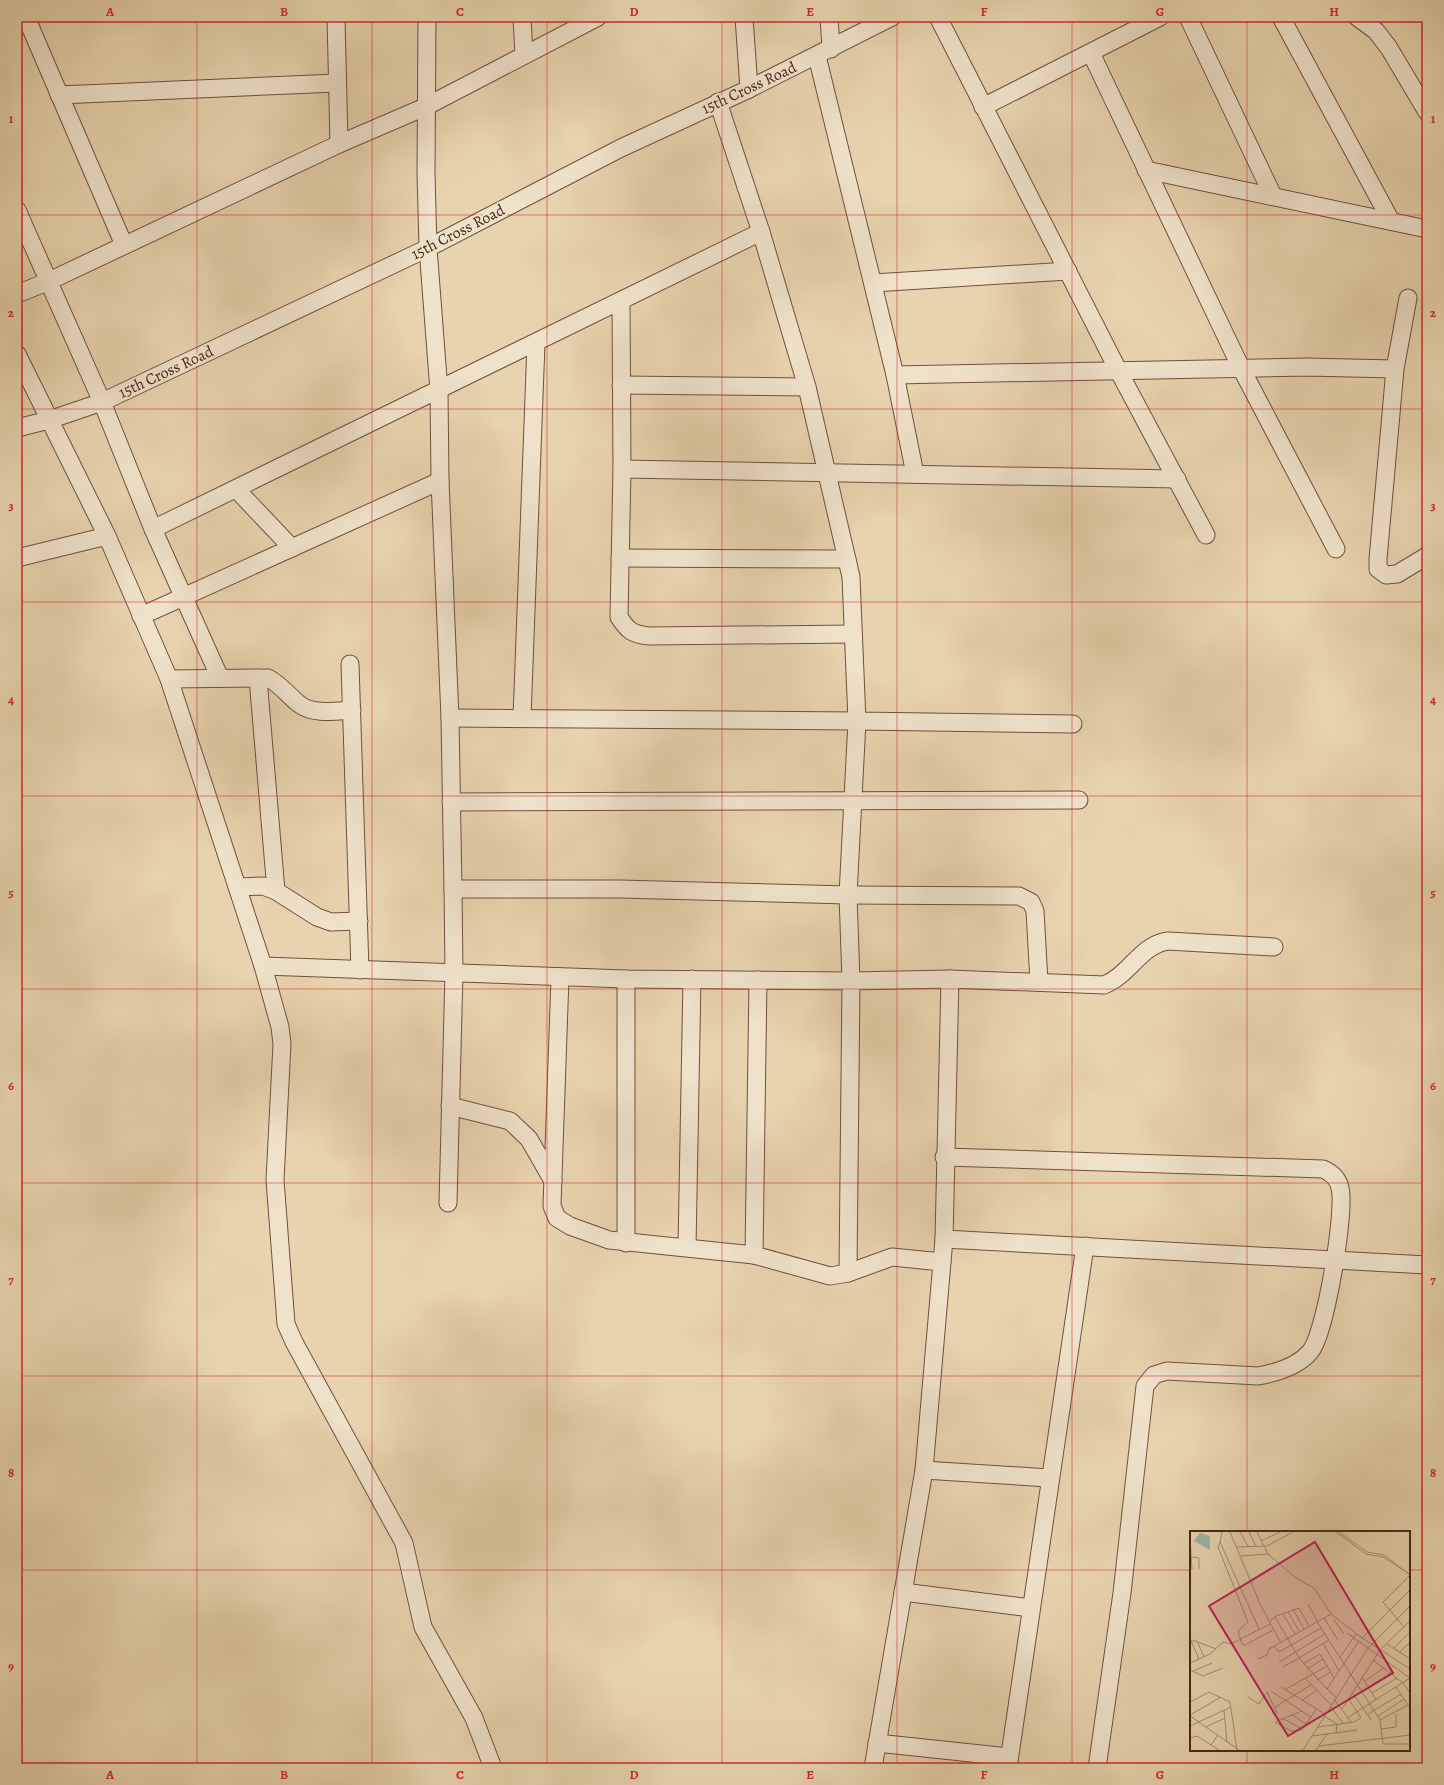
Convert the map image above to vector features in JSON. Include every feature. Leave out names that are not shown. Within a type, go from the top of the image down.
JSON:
[{"type":"street","points":[[26,17],[124,245]]},
{"type":"street","points":[[336,17],[338,144]]},
{"type":"street","points":[[427,17],[426,106],[428,248],[439,391],[440,482],[450,718],[454,973],[448,1203]]},
{"type":"street","points":[[522,17],[524,55]]},
{"type":"street","points":[[17,294],[47,282],[338,144],[426,106],[598,17]]},
{"type":"street","points":[[744,17],[749,89]]},
{"type":"street","points":[[829,17],[824,52],[873,283],[895,375],[915,474]]},
{"type":"street","name":"15th Cross Road","points":[[17,428],[49,420],[102,402],[428,248],[622,148],[718,102],[749,89],[892,17]]},
{"type":"street","points":[[938,17],[1118,370],[1206,535]]},
{"type":"street","points":[[983,107],[1160,17]]},
{"type":"street","points":[[1188,17],[1272,196]]},
{"type":"street","points":[[1281,17],[1391,221]]},
{"type":"street","points":[[1357,17],[1376,31],[1389,48],[1427,112]]},
{"type":"street","points":[[1091,53],[1241,368],[1336,549]]},
{"type":"street","points":[[59,95],[337,83]]},
{"type":"street","points":[[718,102],[761,232],[807,387],[851,577],[857,720],[848,895],[850,981],[848,1273]]},
{"type":"street","points":[[1146,170],[1427,229]]},
{"type":"street","points":[[17,210],[47,282],[102,402],[153,530],[220,678]]},
{"type":"street","points":[[153,530],[761,232]]},
{"type":"street","points":[[873,283],[1068,271]]},
{"type":"street","points":[[1408,298],[1395,369],[1378,569],[1386,575],[1398,574],[1427,556]]},
{"type":"street","points":[[621,301],[622,469],[620,617],[626,628],[636,635],[853,634]]},
{"type":"street","points":[[522,718],[536,343]]},
{"type":"street","points":[[17,354],[107,536],[169,679],[263,966],[280,1026],[282,1044],[275,1180],[286,1324],[294,1342],[404,1543],[423,1627],[474,1718],[493,1768]]},
{"type":"street","points":[[895,375],[1306,367],[1395,369]]},
{"type":"street","points":[[621,385],[807,387]]},
{"type":"street","points":[[622,469],[1177,479]]},
{"type":"street","points":[[141,616],[440,482]]},
{"type":"street","points":[[236,489],[292,548]]},
{"type":"street","points":[[17,558],[107,536]]},
{"type":"street","points":[[620,558],[847,559]]},
{"type":"street","points":[[350,664],[360,970]]},
{"type":"street","points":[[258,678],[276,891]]},
{"type":"street","points":[[169,679],[268,678],[279,684],[301,706],[316,711],[352,710]]},
{"type":"street","points":[[450,718],[857,720],[1073,724]]},
{"type":"street","points":[[451,802],[852,802],[1079,800]]},
{"type":"street","points":[[237,887],[263,886],[276,891],[317,917],[331,922],[359,921]]},
{"type":"street","points":[[453,889],[620,889],[848,895],[1019,896],[1031,902],[1035,911],[1039,982]]},
{"type":"street","points":[[263,966],[626,979],[850,981],[950,978],[1104,985],[1115,981],[1148,948],[1158,942],[1168,941],[1274,947]]},
{"type":"street","points":[[560,977],[552,1206],[557,1218],[570,1226],[609,1240],[626,1243],[687,1247],[754,1254],[830,1276],[848,1273],[892,1257],[942,1262]]},
{"type":"street","points":[[873,1768],[924,1470],[944,1239],[944,1157],[950,978]]},
{"type":"street","points":[[626,979],[626,1243]]},
{"type":"street","points":[[687,1247],[692,979]]},
{"type":"street","points":[[754,1254],[758,980]]},
{"type":"street","points":[[450,1106],[510,1122],[528,1139],[553,1181]]},
{"type":"street","points":[[944,1157],[1323,1169],[1334,1174],[1340,1187],[1342,1201],[1335,1260],[1318,1340],[1311,1352],[1300,1360],[1272,1374],[1258,1376],[1168,1371],[1154,1375],[1145,1386],[1122,1593],[1097,1768]]},
{"type":"street","points":[[944,1239],[1427,1265]]},
{"type":"street","points":[[877,1743],[1009,1763],[1049,1478],[1085,1246]]},
{"type":"street","points":[[924,1470],[1049,1478]]},
{"type":"street","points":[[903,1592],[1031,1608]]}]
